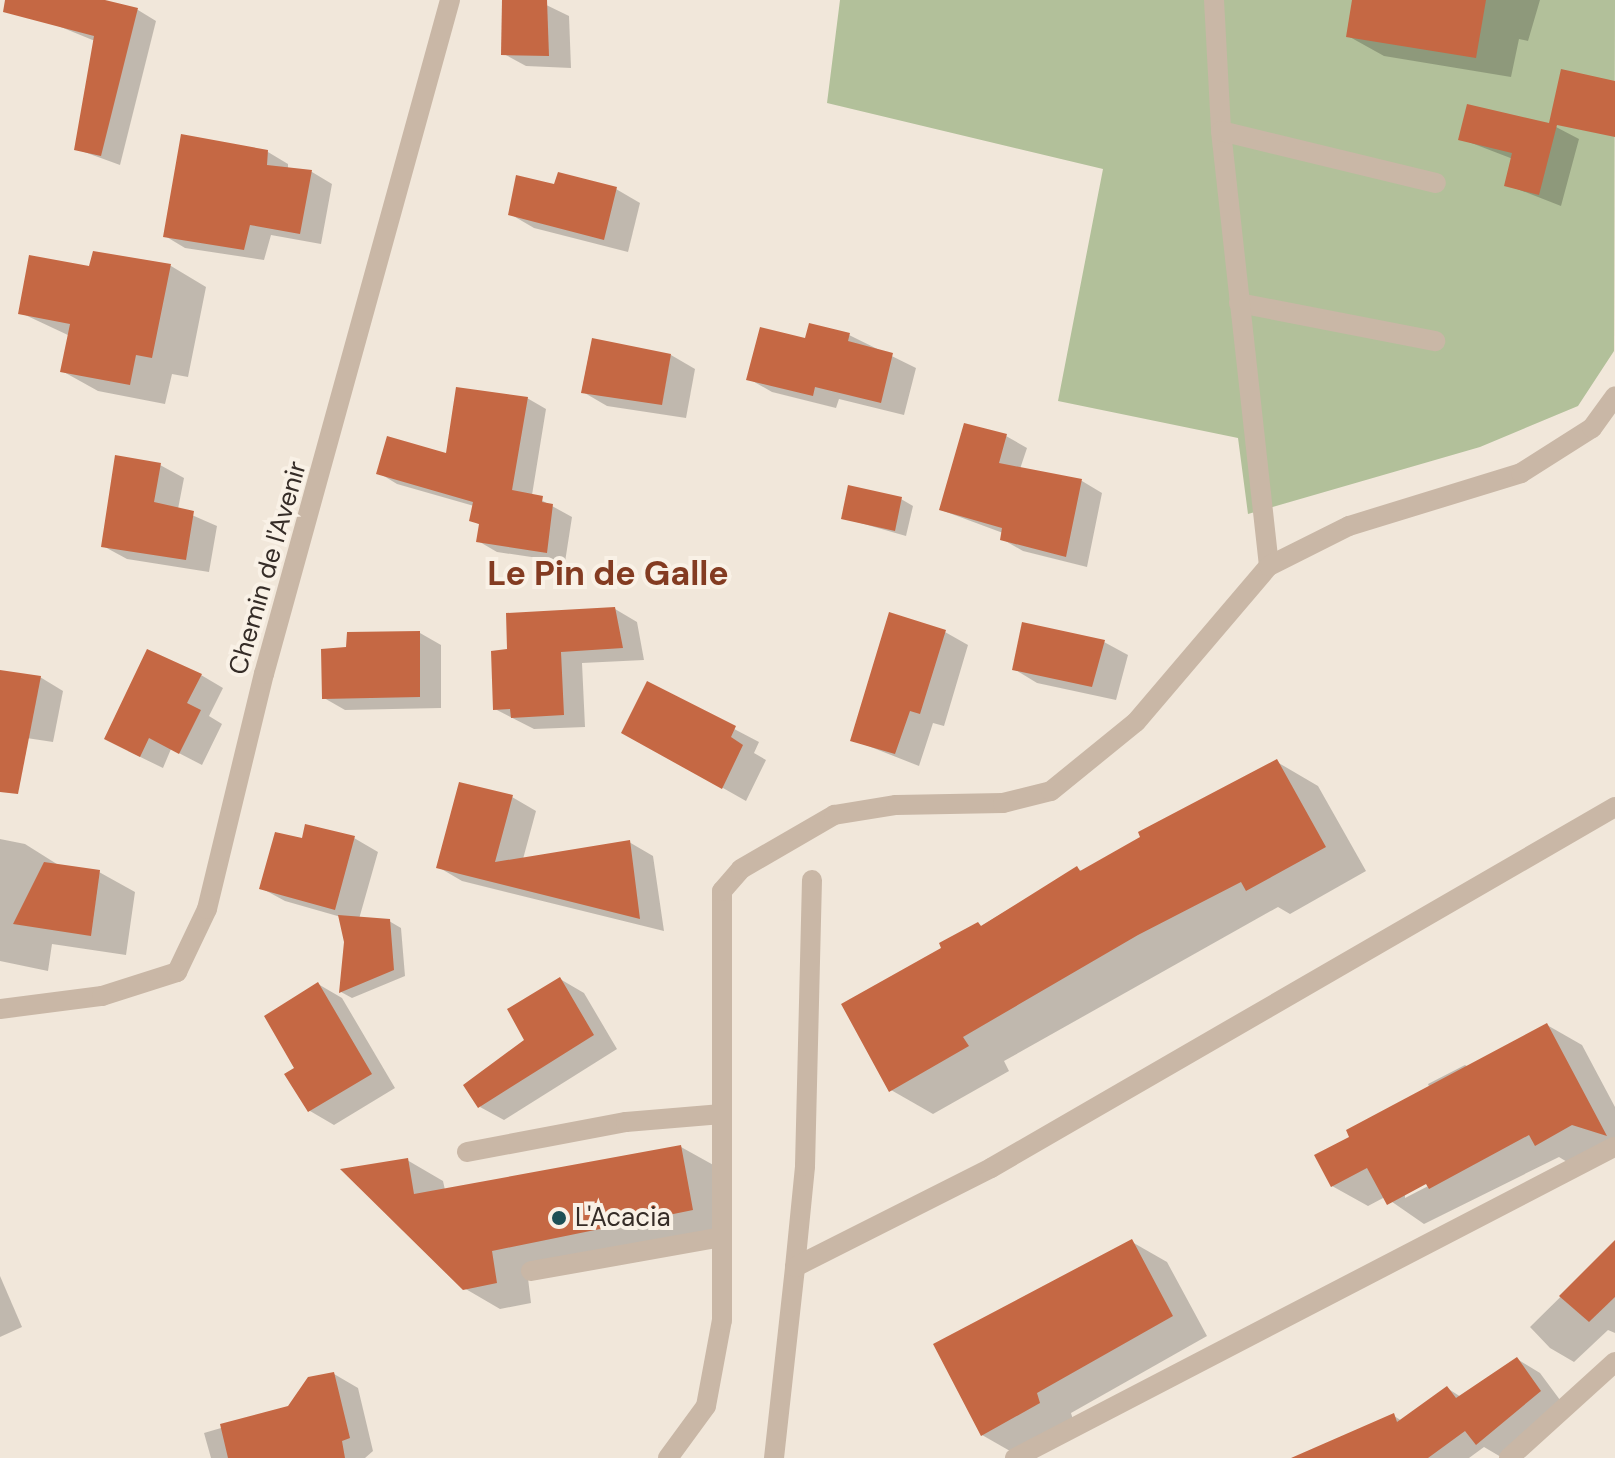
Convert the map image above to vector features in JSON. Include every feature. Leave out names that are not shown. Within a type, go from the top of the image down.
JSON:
[{"type":"street","name":"Chemin de l'Avenir","points":[[0,1009],[102,996],[177,972],[207,909],[264,674],[391,229],[450,0]]},
{"type":"street","points":[[1214,0],[1221,131],[1269,566]]},
{"type":"street","points":[[1221,131],[1436,183]]},
{"type":"street","points":[[1239,303],[1435,341]]},
{"type":"street","points":[[668,1458],[706,1406],[722,1320],[722,891],[741,869],[834,815],[896,805],[1003,803],[1051,791],[1136,722],[1269,566],[1349,526],[1521,473],[1592,428],[1615,396]]},
{"type":"street","points":[[795,1267],[991,1168],[1615,807]]},
{"type":"street","points":[[774,1458],[805,1166],[812,880]]},
{"type":"street","points":[[467,1152],[626,1122],[722,1114]]},
{"type":"street","points":[[1015,1458],[1614,1147]]},
{"type":"street","points":[[531,1271],[722,1237]]},
{"type":"street","points":[[1509,1458],[1615,1362]]},
{"type":"green space","points":[[840,0],[1615,0],[1614,351],[1578,406],[1480,447],[1248,514],[1238,438],[1058,401],[1103,169],[827,103]]},
{"type":"building","points":[[5,0],[105,0],[138,8],[101,156],[74,150],[94,36],[3,12]]},
{"type":"building","points":[[502,0],[547,0],[549,56],[501,55]]},
{"type":"building","points":[[1352,0],[1486,0],[1476,58],[1346,37]]},
{"type":"building","points":[[1561,69],[1615,81],[1615,137],[1557,125],[1539,195],[1504,186],[1512,153],[1458,140],[1467,104],[1549,123]]},
{"type":"building","points":[[181,134],[268,150],[267,165],[312,170],[300,234],[250,225],[244,250],[163,237]]},
{"type":"building","points":[[558,172],[617,187],[604,240],[508,215],[516,175],[554,184]]},
{"type":"building","points":[[93,251],[171,264],[152,358],[136,355],[130,385],[60,372],[70,324],[18,314],[29,255],[89,266]]},
{"type":"building","points":[[809,323],[850,333],[848,341],[893,353],[881,403],[815,387],[813,396],[746,380],[760,327],[805,338]]},
{"type":"building","points":[[592,338],[671,354],[662,405],[581,393]]},
{"type":"building","points":[[456,387],[528,397],[512,490],[543,496],[542,502],[553,504],[547,553],[476,542],[479,524],[469,521],[473,502],[376,474],[387,436],[446,453]]},
{"type":"building","points":[[964,423],[1007,434],[999,463],[1082,479],[1066,557],[1000,540],[1002,528],[939,510]]},
{"type":"building","points":[[115,455],[161,463],[154,502],[194,511],[186,560],[101,547]]},
{"type":"building","points":[[848,485],[902,497],[895,531],[841,519]]},
{"type":"building","points":[[615,607],[623,648],[561,652],[564,715],[511,718],[510,709],[493,710],[491,651],[507,649],[506,613]]},
{"type":"building","points":[[889,612],[946,630],[920,714],[910,711],[895,754],[850,741]]},
{"type":"building","points":[[1022,622],[1105,640],[1092,687],[1012,670]]},
{"type":"building","points":[[420,631],[420,697],[322,699],[321,649],[346,647],[347,632]]},
{"type":"building","points":[[147,649],[202,674],[187,703],[201,710],[179,754],[149,738],[140,757],[104,739]]},
{"type":"building","points":[[0,670],[41,676],[18,794],[0,792]]},
{"type":"building","points":[[647,681],[736,726],[731,737],[743,745],[722,789],[621,733]]},
{"type":"building","points":[[1277,759],[1326,847],[1246,891],[1241,882],[1138,935],[963,1037],[969,1046],[889,1092],[841,1004],[941,948],[939,943],[978,922],[981,926],[1077,866],[1080,871],[1140,837],[1138,832]]},
{"type":"building","points":[[459,782],[513,795],[495,862],[630,840],[640,919],[436,868]]},
{"type":"building","points":[[305,824],[355,836],[335,910],[259,889],[275,832],[302,838]]},
{"type":"building","points":[[44,862],[100,870],[91,936],[13,924]]},
{"type":"building","points":[[338,915],[390,919],[394,970],[339,993],[344,942]]},
{"type":"building","points":[[560,977],[594,1035],[478,1108],[463,1085],[524,1040],[507,1009]]},
{"type":"building","points":[[318,982],[372,1074],[308,1112],[284,1074],[294,1068],[264,1016]]},
{"type":"building","points":[[1547,1023],[1607,1136],[1572,1125],[1535,1146],[1529,1135],[1429,1189],[1426,1184],[1387,1205],[1367,1168],[1331,1187],[1314,1155],[1349,1137],[1346,1130]]},
{"type":"building","name":"L'Acacia","points":[[681,1145],[693,1210],[492,1251],[497,1283],[463,1290],[340,1169],[408,1158],[414,1194]]},
{"type":"building","points":[[1132,1239],[1173,1316],[1037,1393],[1040,1403],[981,1436],[933,1344]]},
{"type":"building","points":[[1615,1240],[1615,1297],[1589,1322],[1559,1296]]},
{"type":"building","points":[[1517,1357],[1541,1391],[1476,1445],[1465,1431],[1428,1458],[1291,1458],[1394,1413],[1397,1422],[1447,1386],[1456,1398]]},
{"type":"building","points":[[334,1372],[350,1438],[342,1441],[345,1458],[228,1458],[220,1424],[288,1406],[308,1377]]},
{"type":"place","name":"L'Acacia","points":[[559,1218]]},
{"type":"district","name":"Le Pin de Galle","points":[[608,574]]}]
